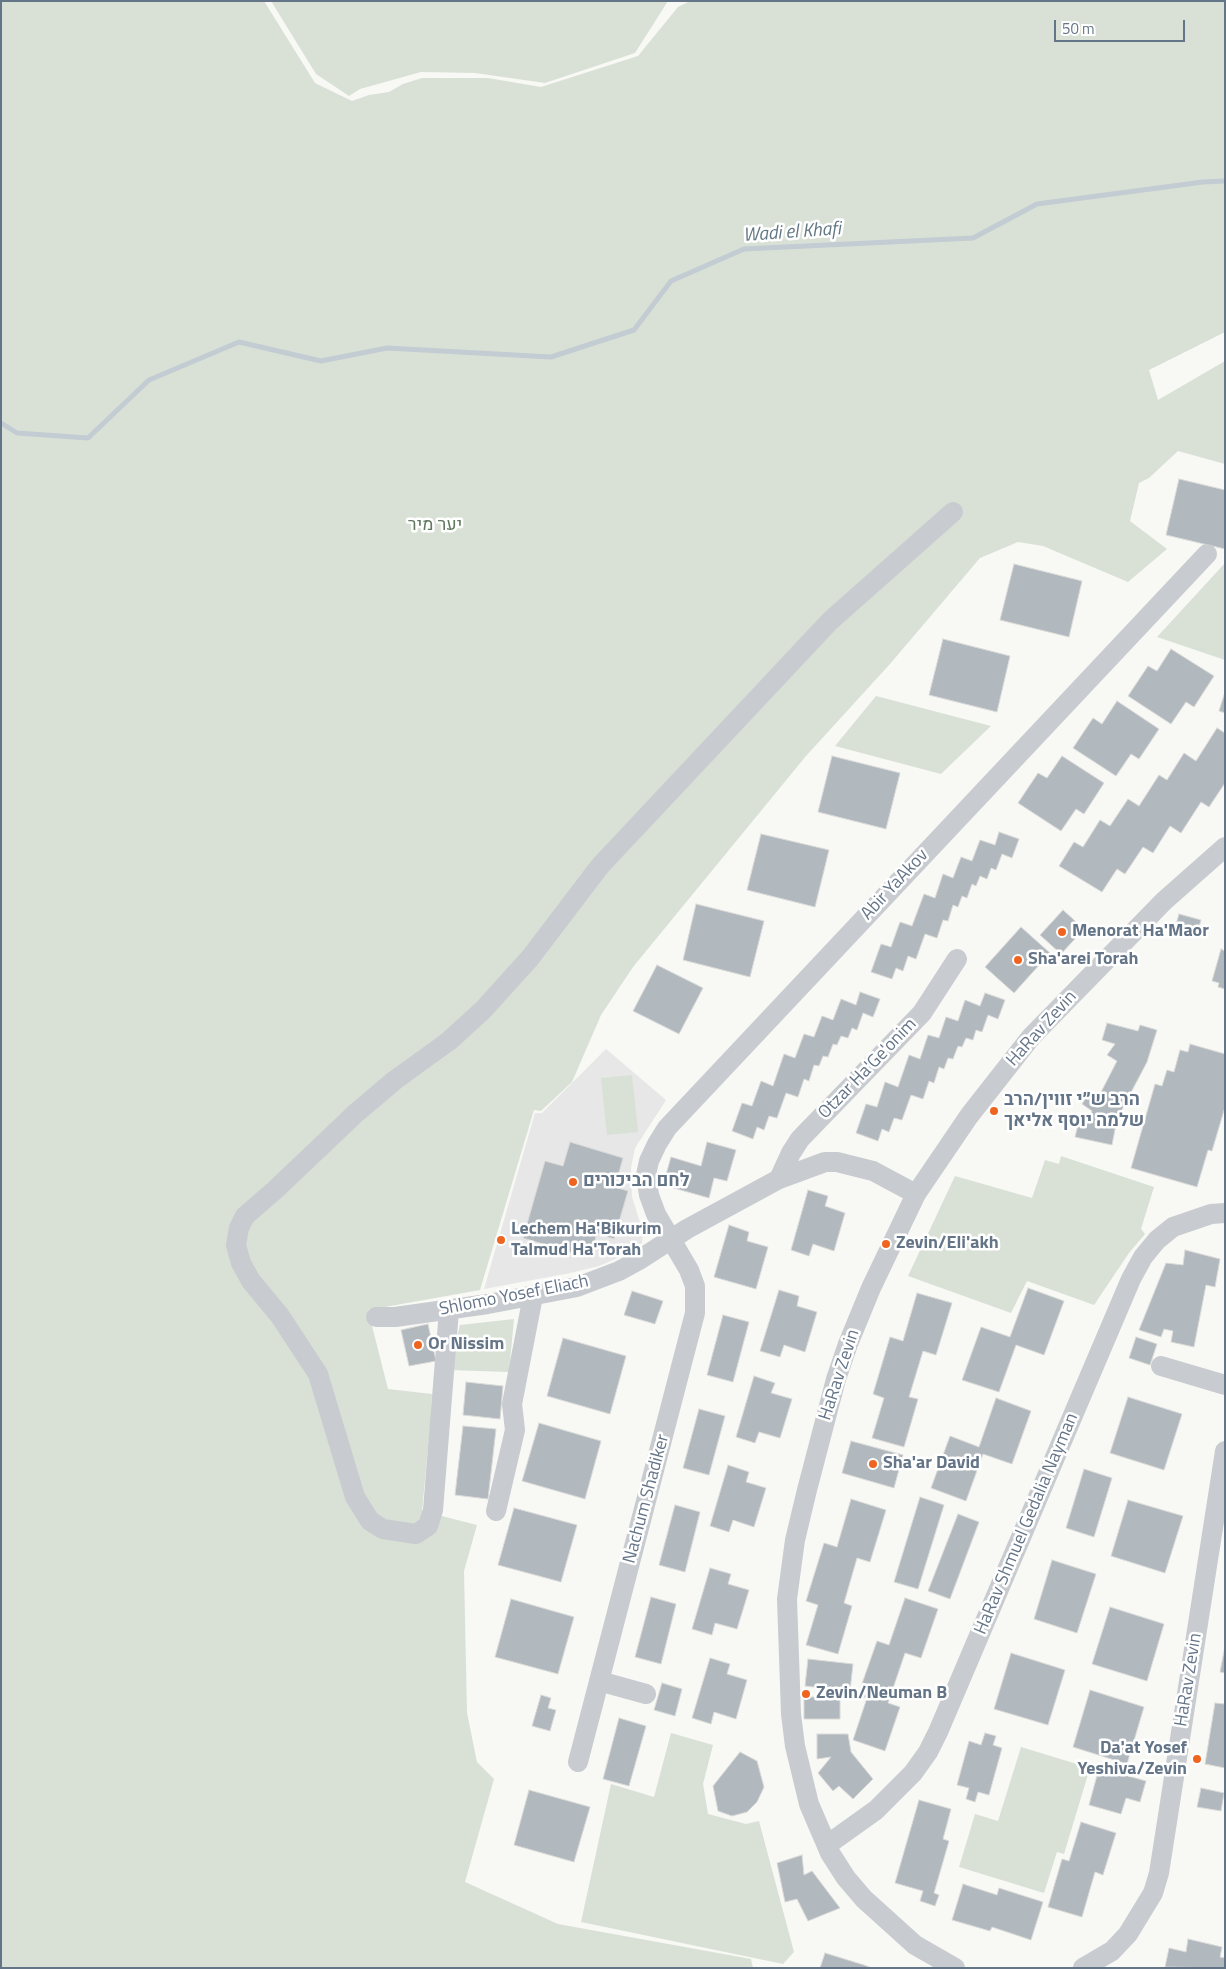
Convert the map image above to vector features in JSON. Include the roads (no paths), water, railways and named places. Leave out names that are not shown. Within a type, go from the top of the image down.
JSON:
[{"type":"street","points":[[449,1310],[434,1510],[428,1526],[416,1534],[383,1529],[370,1521],[355,1497],[318,1374],[280,1316],[250,1281],[241,1263],[236,1245],[239,1228],[245,1216],[356,1113],[395,1080],[449,1041],[483,1010],[530,958],[600,866],[830,621],[953,512]]},
{"type":"street","name":"Abir YaAkov","points":[[671,1240],[656,1214],[649,1196],[646,1175],[648,1161],[667,1128],[1207,554]]},
{"type":"street","name":"HaRav Zevin","points":[[955,1968],[915,1945],[864,1899],[846,1878],[827,1845],[809,1804],[795,1746],[789,1675],[787,1599],[790,1571],[806,1490],[836,1379],[848,1344],[871,1288],[916,1194],[969,1116],[1031,1037],[1164,901],[1225,847]]},
{"type":"street","name":"Otzar Ha'Ge'onim","points":[[779,1179],[800,1139],[922,1013],[957,959]]},
{"type":"street","name":"Shlomo Yosef Eliach","points":[[376,1317],[395,1317],[449,1310],[577,1287],[639,1260],[779,1179],[825,1162],[837,1162],[873,1172],[916,1194]]},
{"type":"street","name":"HaRav Shmuel Gedalia Nayman","points":[[827,1845],[876,1810],[913,1773],[928,1752],[1131,1279],[1143,1257],[1157,1240],[1173,1227],[1211,1214],[1225,1213]]},
{"type":"street","name":"Nachum Shadiker","points":[[578,1762],[695,1313],[695,1286],[689,1270],[671,1240]]},
{"type":"street","points":[[496,1511],[515,1430],[512,1404],[534,1296]]},
{"type":"street","points":[[1161,1366],[1225,1384]]},
{"type":"street","name":"HaRav Zevin","points":[[1083,1968],[1112,1951],[1128,1934],[1153,1893],[1159,1873],[1225,1451]]},
{"type":"street","points":[[599,1681],[646,1694]]},
{"type":"waterway","name":"Wadi el Khafi","points":[[1,423],[17,433],[88,438],[149,380],[239,342],[321,361],[387,348],[551,357],[634,330],[671,281],[744,249],[973,238],[1037,204],[1203,182],[1225,181]]},
{"type":"place","name":"Menorat Ha'Maor","points":[[1062,932]]},
{"type":"place","name":"Sha'arei Torah","points":[[1018,960]]},
{"type":"place","name":"הרב ש״י זווין/הרב שלמה יוסף אליאך","points":[[994,1111]]},
{"type":"place","name":"לחם הביכורים","points":[[573,1182]]},
{"type":"place","name":"Lechem Ha'Bikurim Talmud Ha'Torah","points":[[501,1240]]},
{"type":"place","name":"Zevin/Eli'akh","points":[[886,1244]]},
{"type":"place","name":"Or Nissim","points":[[418,1345]]},
{"type":"place","name":"Sha'ar David","points":[[873,1464]]},
{"type":"place","name":"Zevin/Neuman B","points":[[806,1694]]},
{"type":"place","name":"Da'at Yosef Yeshiva/Zevin","points":[[1197,1759]]},
{"type":"park label","name":"יער מיר","points":[[435,526]]}]
